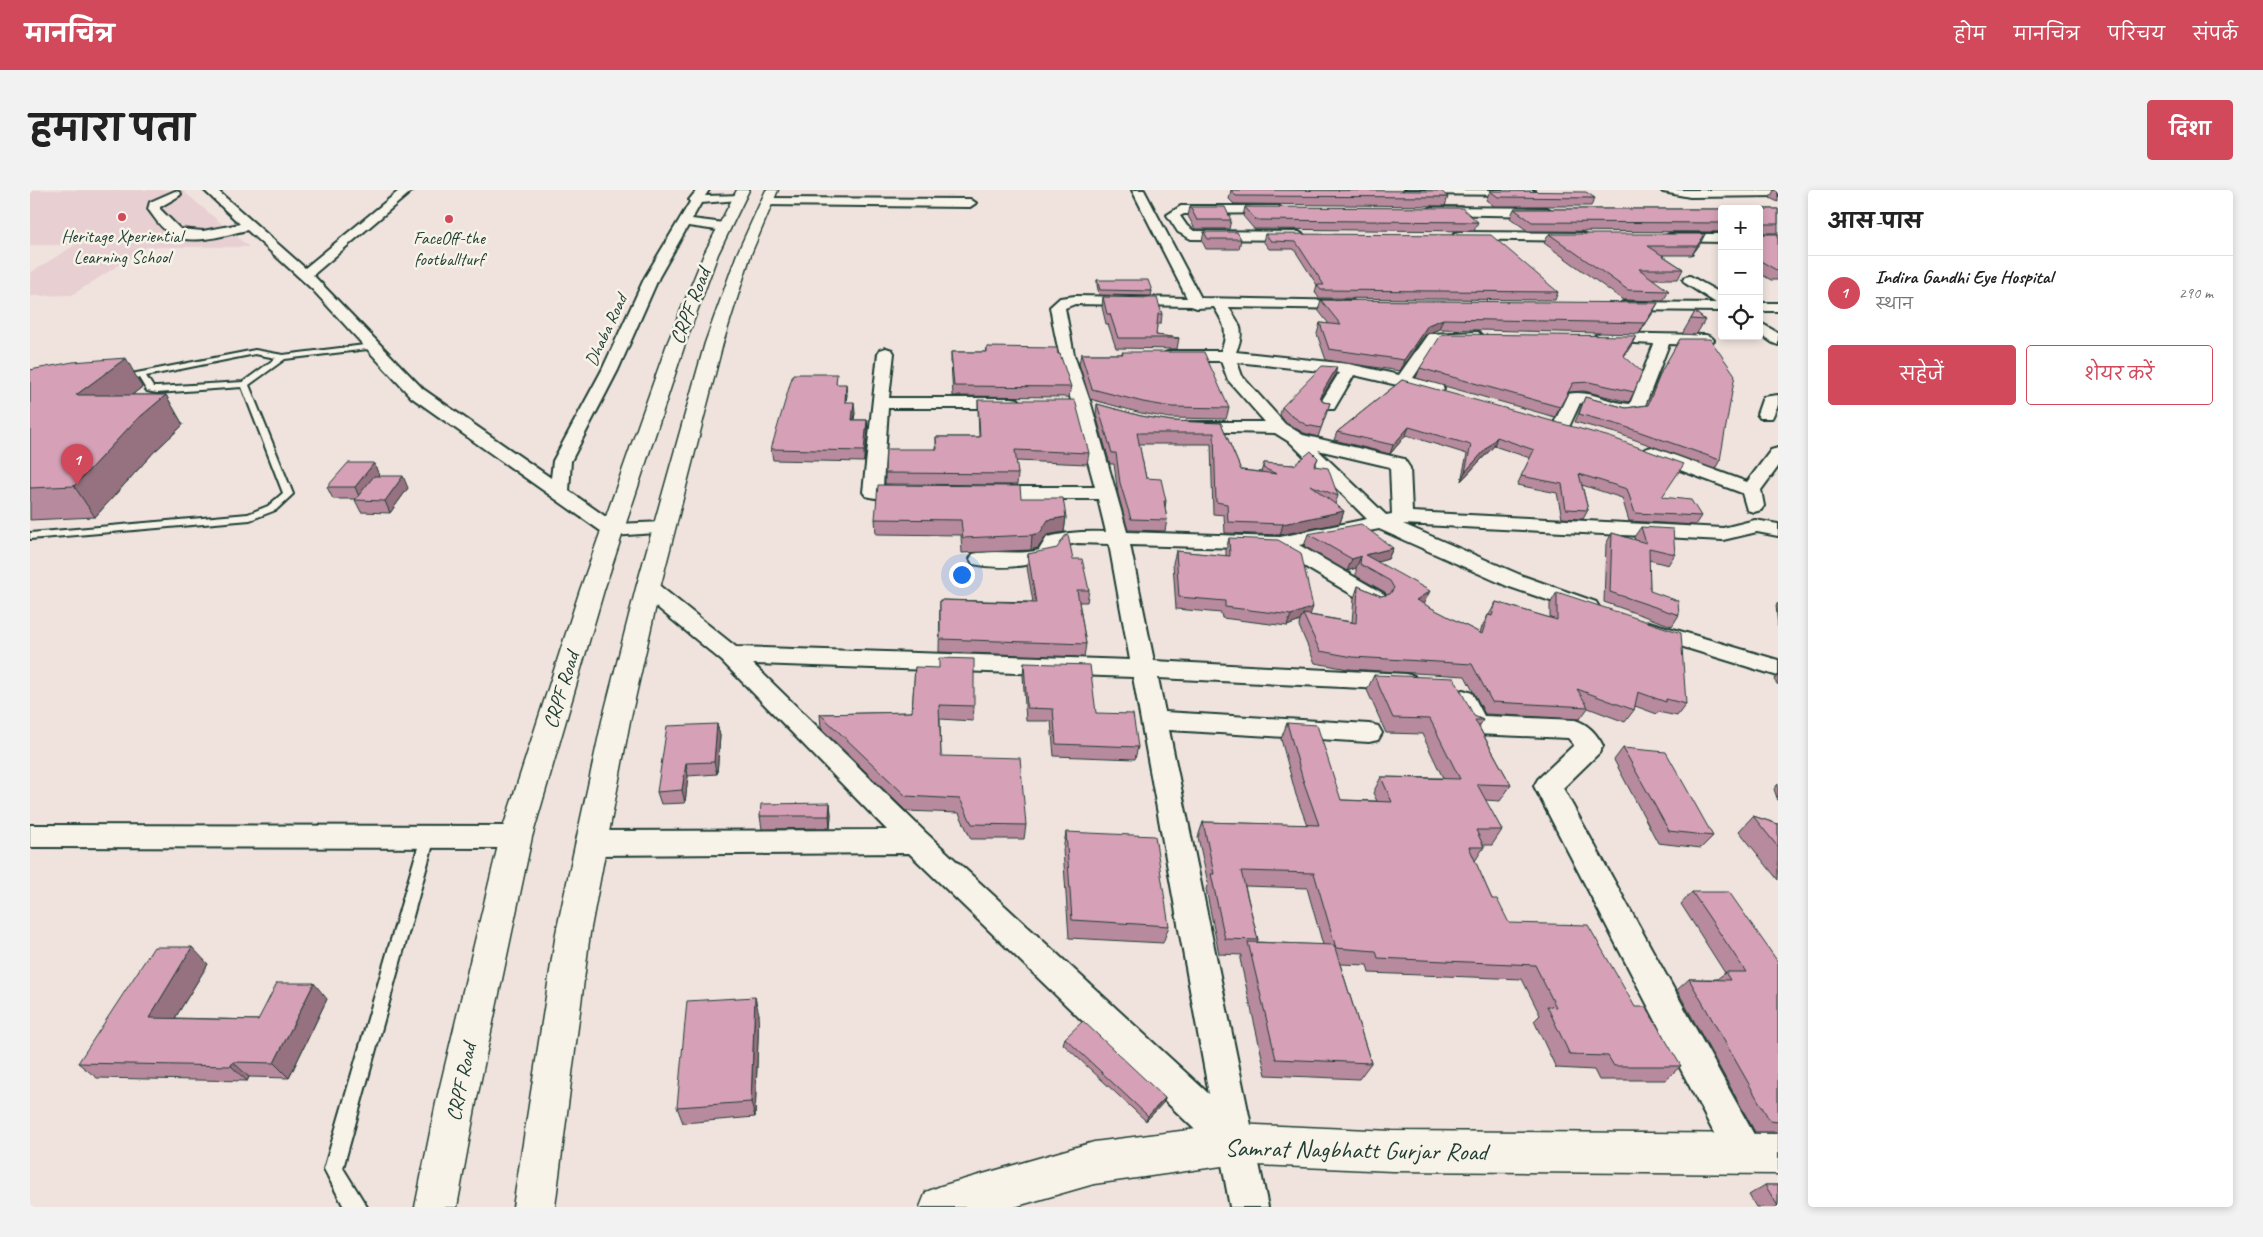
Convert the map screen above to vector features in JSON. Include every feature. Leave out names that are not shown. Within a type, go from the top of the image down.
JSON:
[{"type":"street","points":[[210,190],[317,286],[417,393],[612,530],[664,528]]},
{"type":"street","points":[[304,275],[407,190]]},
{"type":"street","points":[[1138,190],[1208,304],[1235,328],[1235,336],[1226,356],[1234,377],[1279,428],[1297,440],[1381,522],[1515,581],[1620,618],[1778,668]]},
{"type":"street","points":[[1401,191],[1522,192],[1528,190]]},
{"type":"street","points":[[1667,190],[1690,194],[1778,193]]},
{"type":"street","points":[[175,194],[154,205],[154,210],[176,232],[189,234],[222,232],[251,225]]},
{"type":"street","points":[[1754,194],[1776,206]]},
{"type":"street","points":[[699,195],[755,195],[970,203]]},
{"type":"street","name":"Dhaba Road","points":[[559,493],[562,461],[610,370],[652,277],[699,195]]},
{"type":"street","points":[[534,1207],[573,933],[616,721],[648,588],[714,343],[744,254],[755,195]]},
{"type":"street","name":"CRPF Road","points":[[436,1207],[456,1103],[516,837],[612,530],[676,344],[710,254],[724,227],[755,195]]},
{"type":"street","points":[[1181,210],[1283,210],[1304,236],[1191,235],[1182,230],[1173,215],[1181,210]]},
{"type":"street","points":[[1416,211],[1564,212]]},
{"type":"street","points":[[684,222],[724,227]]},
{"type":"street","points":[[1447,236],[1594,237]]},
{"type":"street","points":[[1653,238],[1718,238]]},
{"type":"street","points":[[1690,280],[1718,298]]},
{"type":"street","points":[[1249,1207],[1118,537],[1083,405],[1076,355],[1056,307],[1065,301],[1366,305]]},
{"type":"street","points":[[1613,306],[1718,307]]},
{"type":"street","points":[[1763,307],[1778,307]]},
{"type":"street","points":[[1763,329],[1778,340]]},
{"type":"street","points":[[1404,380],[1434,337],[1485,336]]},
{"type":"street","points":[[1584,338],[1706,340]]},
{"type":"street","points":[[1545,420],[1571,428],[1574,398],[1589,398],[1624,408],[1637,407],[1663,340]]},
{"type":"street","points":[[886,353],[873,492],[931,493]]},
{"type":"street","points":[[1151,356],[1226,356],[1349,369],[1404,380],[1448,393]]},
{"type":"street","points":[[1328,405],[1349,369]]},
{"type":"street","points":[[1766,414],[1769,401],[1778,400]]},
{"type":"street","points":[[880,402],[1028,403]]},
{"type":"street","points":[[1170,425],[1279,428]]},
{"type":"street","points":[[1297,440],[1397,464],[1400,468],[1402,518]]},
{"type":"street","points":[[1636,448],[1751,490]]},
{"type":"street","points":[[1755,526],[1756,516],[1751,490],[1778,454]]},
{"type":"street","points":[[970,493],[1106,493]]},
{"type":"street","points":[[981,559],[1038,558],[1048,554],[1054,541],[1063,538],[1118,537],[1280,543],[1402,518],[1723,534],[1742,531],[1755,526],[1778,530]]},
{"type":"street","points":[[1280,543],[1376,599]]},
{"type":"street","points":[[648,588],[730,655],[916,841],[1236,1144]]},
{"type":"street","points":[[730,655],[1143,669],[1456,684],[1476,725],[1575,729],[1590,746],[1548,786],[1761,1154]]},
{"type":"street","points":[[1154,720],[1369,733]]},
{"type":"street","points":[[30,836],[516,837]]},
{"type":"street","points":[[591,843],[916,841]]},
{"type":"street","name":"Samrat Nagbhatt Gurjar Road","points":[[941,1207],[1094,1163],[1236,1144],[1392,1151],[1761,1154]]},
{"type":"lane","points":[[113,381],[255,352],[283,357],[373,346]]},
{"type":"lane","points":[[141,375],[150,389],[157,390],[245,384],[283,357]]},
{"type":"lane","points":[[30,536],[250,517],[264,513],[276,505],[288,494],[245,384]]},
{"type":"lane","points":[[358,1207],[354,1206],[333,1169],[428,837]]},
{"type":"shaded area","name":"Heritage Xperiential Learning School","points":[[30,190],[182,190],[249,247],[147,247],[72,295],[30,296],[30,273],[75,245],[30,245]]},
{"type":"building","points":[[1231,190],[1441,191],[1448,197],[1236,196]]},
{"type":"building","points":[[1490,191],[1586,192],[1595,198],[1498,197]]},
{"type":"building","points":[[1190,207],[1225,207],[1231,220],[1197,220]]},
{"type":"building","points":[[1245,207],[1462,208],[1478,222],[1256,220]]},
{"type":"building","points":[[1514,209],[1718,209],[1718,223],[1532,222]]},
{"type":"building","points":[[1763,209],[1778,209],[1778,224],[1763,224]]},
{"type":"building","points":[[1204,232],[1237,232],[1241,239],[1208,239]]},
{"type":"building","points":[[1265,234],[1491,235],[1558,292],[1321,290],[1317,285],[1324,285],[1296,242],[1271,241]]},
{"type":"building","points":[[1549,234],[1705,234],[1697,246],[1648,246],[1683,269],[1639,269],[1669,291],[1628,290]]},
{"type":"building","points":[[1763,234],[1778,234],[1778,271],[1763,262]]},
{"type":"building","points":[[1097,280],[1148,280],[1152,291],[1100,290]]},
{"type":"building","points":[[1103,297],[1157,298],[1162,314],[1158,314],[1156,335],[1179,338],[1118,338],[1110,314],[1107,314]]},
{"type":"building","points":[[1321,300],[1658,303],[1645,323],[1443,319],[1428,325],[1404,360],[1329,349],[1320,323],[1341,325]]},
{"type":"building","points":[[1695,312],[1705,320],[1691,319]]},
{"type":"building","points":[[1441,335],[1636,336],[1623,355],[1642,372],[1634,392],[1589,382],[1573,383],[1560,407],[1420,368]]},
{"type":"building","points":[[1680,339],[1710,339],[1735,375],[1720,460],[1623,426],[1579,414],[1585,397],[1626,408],[1648,405],[1662,370]]},
{"type":"building","points":[[987,347],[1057,348],[1071,387],[954,386],[951,352],[987,352]]},
{"type":"building","points":[[1122,352],[1204,352],[1229,408],[1172,407],[1092,389],[1081,354],[1123,354]]},
{"type":"building","points":[[126,358],[76,395],[166,395],[134,422],[74,486],[30,488],[30,370],[73,362]]},
{"type":"building","points":[[1322,366],[1337,367],[1320,396],[1323,402],[1330,403],[1321,428],[1306,425],[1282,407]]},
{"type":"building","points":[[793,374],[837,374],[836,384],[846,384],[845,402],[854,402],[852,420],[867,420],[864,451],[771,449]]},
{"type":"building","points":[[1402,380],[1610,437],[1684,464],[1662,497],[1691,500],[1701,516],[1635,513],[1627,489],[1579,474],[1588,510],[1566,509],[1562,484],[1521,476],[1534,450],[1497,437],[1465,472],[1471,445],[1409,427],[1393,445],[1337,432]]},
{"type":"building","points":[[978,400],[1075,400],[1089,453],[1015,450],[1018,474],[885,473],[886,449],[937,449],[936,437],[980,437]]},
{"type":"building","points":[[1097,404],[1141,416],[1172,421],[1221,423],[1241,470],[1277,474],[1263,468],[1264,463],[1294,465],[1311,451],[1318,458],[1314,466],[1328,468],[1338,496],[1310,485],[1344,511],[1283,524],[1228,522],[1227,504],[1216,502],[1214,433],[1137,433],[1146,478],[1161,479],[1166,501],[1164,501],[1167,520],[1131,519],[1120,483],[1116,453],[1112,453]]},
{"type":"building","points":[[348,463],[374,463],[355,487],[327,487]]},
{"type":"building","points":[[374,476],[403,476],[385,501],[355,500]]},
{"type":"building","points":[[878,485],[1020,486],[1021,498],[1063,498],[1066,517],[1048,520],[1040,533],[1032,535],[963,538],[961,520],[875,519]]},
{"type":"building","points":[[1361,524],[1393,548],[1365,555],[1430,591],[1416,600],[1482,634],[1488,615],[1492,616],[1496,602],[1557,620],[1557,592],[1681,633],[1686,704],[1666,699],[1666,702],[1638,692],[1634,710],[1577,689],[1588,707],[1492,702],[1472,664],[1353,657],[1320,651],[1303,614],[1356,623],[1358,586],[1381,596],[1390,594],[1394,588],[1390,581],[1360,564],[1361,556],[1352,559],[1308,534]]},
{"type":"building","points":[[1641,527],[1673,529],[1675,554],[1649,548],[1650,591],[1678,601],[1679,615],[1610,592],[1612,533],[1646,543]]},
{"type":"building","points":[[1068,535],[1073,559],[1082,559],[1089,590],[1077,590],[1086,644],[940,639],[940,600],[1036,603],[1028,554],[1057,548],[1065,536]]},
{"type":"building","points":[[1229,538],[1278,540],[1301,553],[1313,607],[1291,615],[1225,607],[1225,601],[1179,597],[1176,551],[1230,556]]},
{"type":"building","points":[[939,658],[974,659],[974,706],[939,705],[941,756],[1020,758],[1026,825],[972,824],[960,799],[906,796],[820,714],[912,712],[915,667],[939,668]]},
{"type":"building","points":[[1024,663],[1090,665],[1096,713],[1133,714],[1138,747],[1056,744],[1053,709],[1027,708]]},
{"type":"building","points":[[1374,675],[1454,678],[1474,716],[1483,720],[1475,720],[1511,785],[1477,784],[1502,830],[1476,830],[1484,847],[1469,847],[1492,899],[1497,899],[1509,923],[1588,925],[1635,1007],[1646,1007],[1681,1066],[1614,1066],[1608,1056],[1570,1055],[1547,1006],[1556,1007],[1535,965],[1378,958],[1376,951],[1336,948],[1314,873],[1241,871],[1258,940],[1225,939],[1211,874],[1214,874],[1203,822],[1319,825],[1303,780],[1287,723],[1317,725],[1341,800],[1392,802],[1381,777],[1460,779],[1430,719],[1393,718]]},
{"type":"building","points":[[717,724],[714,762],[686,763],[682,790],[657,792],[667,726]]},
{"type":"building","points":[[1623,748],[1666,752],[1713,836],[1669,831]]},
{"type":"building","points":[[830,803],[829,816],[760,816],[761,804]]},
{"type":"building","points":[[1753,816],[1778,824],[1778,847]]},
{"type":"building","points":[[1066,832],[1155,836],[1169,926],[1072,920]]},
{"type":"building","points":[[1692,892],[1729,892],[1778,962],[1778,1122],[1770,1121],[1689,979],[1730,980],[1725,972],[1746,972]]},
{"type":"building","points":[[1248,942],[1334,945],[1371,1063],[1276,1059]]},
{"type":"building","points":[[154,947],[192,947],[149,1018],[258,1020],[277,983],[314,983],[274,1063],[233,1062],[231,1066],[78,1063]]},
{"type":"building","points":[[755,997],[751,1102],[677,1107],[687,1001]]},
{"type":"building","points":[[1083,1021],[1165,1098],[1148,1116],[1065,1038]]},
{"type":"building","points":[[1765,1185],[1778,1185],[1778,1206]]},
{"type":"place","name":"Heritage Xperiential Learning School","points":[[122,217]]},
{"type":"place","name":"FaceOff-the footballturf","points":[[449,219]]},
{"type":"place","name":"Indira Gandhi Eye Hospital","points":[[77,485]]}]
